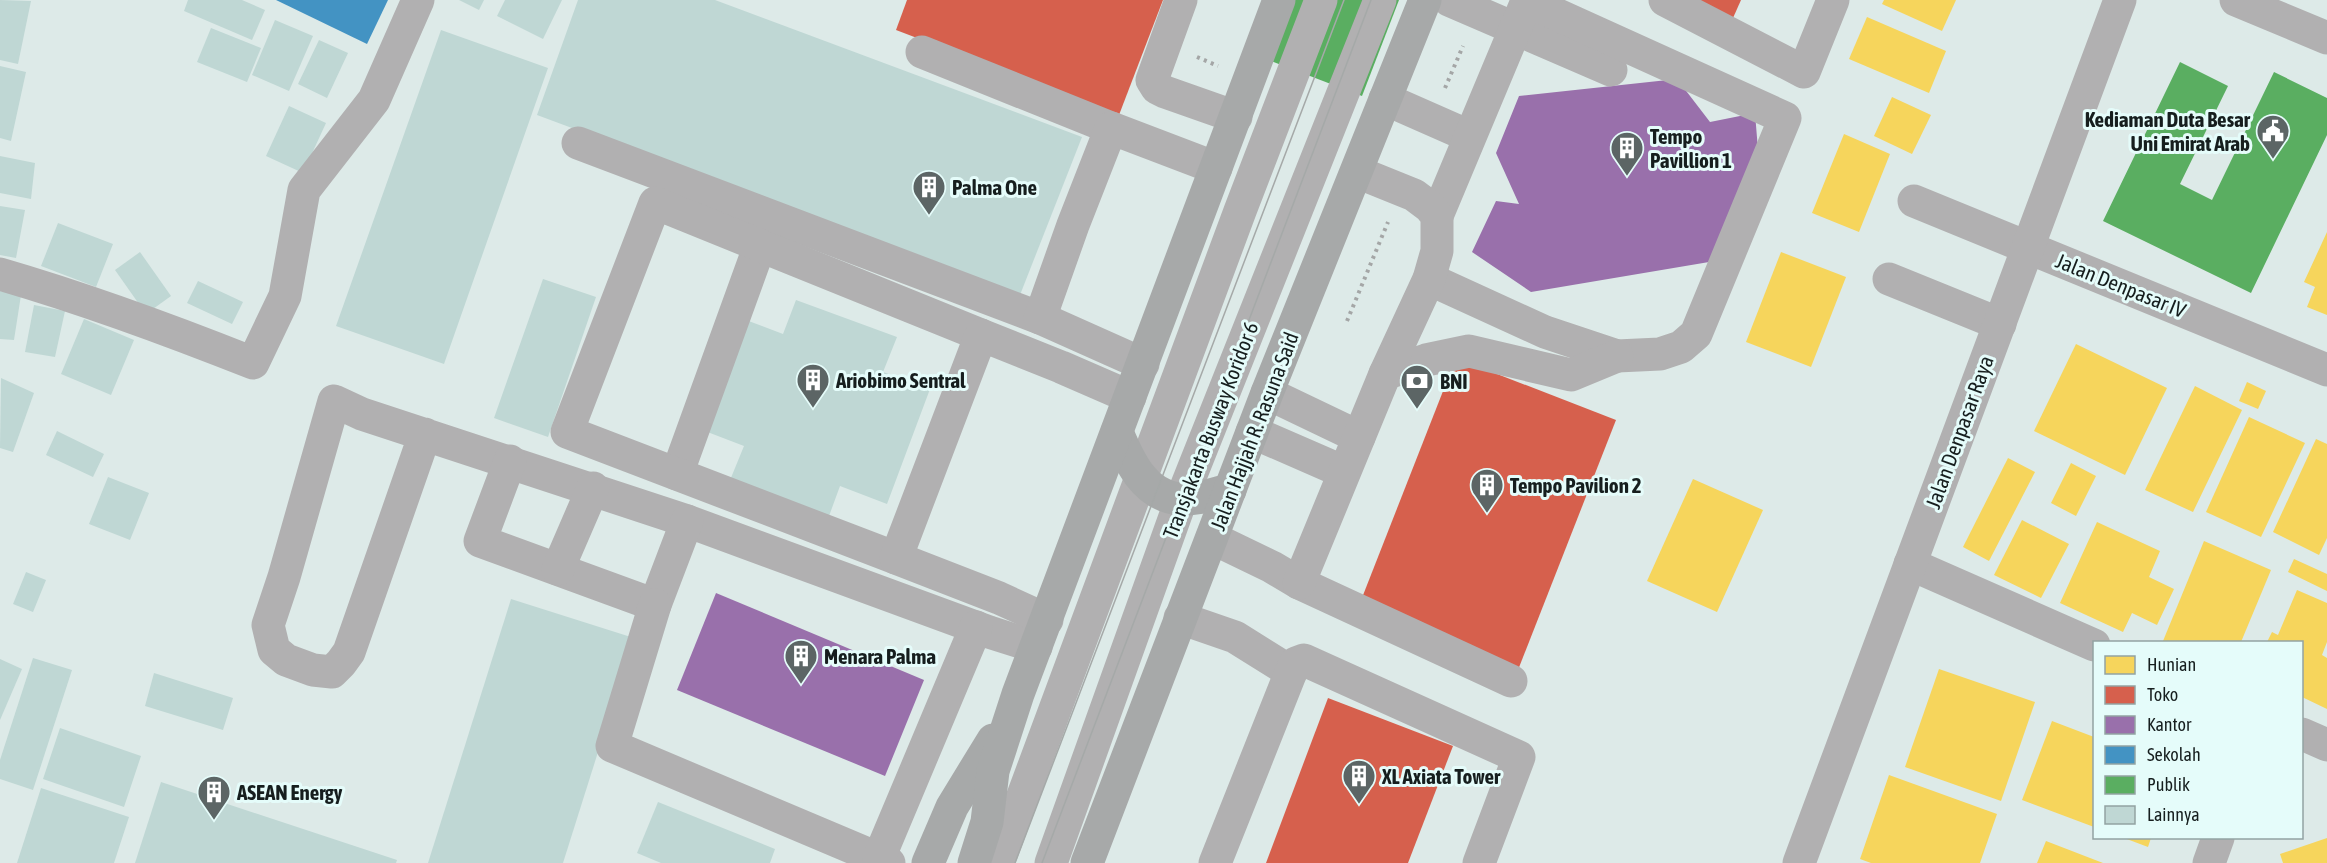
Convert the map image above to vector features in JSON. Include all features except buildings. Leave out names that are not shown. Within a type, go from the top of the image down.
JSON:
[{"type":"main road","points":[[974,863],[987,822],[993,771],[1018,694],[1279,0]]},
{"type":"main road","name":"Jalan Hajjah R. Rasuna Said","points":[[1087,863],[1267,393],[1425,0]]},
{"type":"main road","points":[[1117,432],[1129,460],[1142,479],[1159,494],[1181,500],[1230,490]]},
{"type":"main road","points":[[928,863],[952,807],[1018,694]]},
{"type":"street","points":[[0,274],[149,322],[254,363],[285,296],[304,190],[374,100],[418,0]]},
{"type":"street","points":[[1182,0],[1152,80],[1157,88],[1165,92],[1236,117]]},
{"type":"street","points":[[998,863],[1321,0]]},
{"type":"street","name":"Transjakarta Busway Koridor 6","points":[[1051,863],[1181,500],[1380,0]]},
{"type":"street","points":[[1449,0],[1611,70]]},
{"type":"street","points":[[1665,0],[1804,72],[1833,0]]},
{"type":"street","points":[[2236,0],[2327,38]]},
{"type":"street","points":[[1299,583],[1385,374],[1429,279],[1437,252],[1437,216],[1527,1],[1785,118],[1696,334],[1681,347],[1660,354],[1617,356],[1571,375],[1469,351],[1426,360],[1385,374]]},
{"type":"street","name":"Jalan Denpasar Raya","points":[[1798,863],[2000,324],[2115,2]]},
{"type":"street","points":[[922,52],[1216,168]]},
{"type":"street","points":[[1385,99],[1469,136]]},
{"type":"street","points":[[1040,318],[1072,225],[1111,128]]},
{"type":"street","points":[[578,143],[1040,318],[1143,364]]},
{"type":"street","points":[[1357,172],[1414,195],[1430,207],[1437,216]]},
{"type":"street","name":"Jalan Denpasar IV","points":[[1914,201],[2327,369]]},
{"type":"street","points":[[1038,641],[999,598],[567,432],[655,203],[1061,367],[1130,398]]},
{"type":"street","points":[[677,474],[760,245]]},
{"type":"street","points":[[1171,288],[1227,248]]},
{"type":"street","points":[[1429,279],[1545,332],[1617,356]]},
{"type":"street","points":[[1889,279],[2000,324]]},
{"type":"street","points":[[896,558],[981,335]]},
{"type":"street","points":[[1267,393],[1359,437]]},
{"type":"street","points":[[424,434],[348,652],[342,663],[332,672],[313,670],[286,660],[274,650],[268,625],[334,401],[362,414],[593,488],[687,520],[975,631],[1038,641]]},
{"type":"street","points":[[1218,406],[1230,490]]},
{"type":"street","points":[[1252,432],[1344,472]]},
{"type":"street","points":[[510,461],[480,541],[655,606]]},
{"type":"street","points":[[558,569],[593,488]]},
{"type":"street","points":[[687,520],[655,606],[612,746],[883,857],[917,863]]},
{"type":"street","points":[[1212,538],[1272,567],[1299,583],[1511,681]]},
{"type":"street","points":[[1910,564],[2093,645]]},
{"type":"street","points":[[1180,618],[1235,637],[1291,672]]},
{"type":"street","points":[[883,857],[975,631]]},
{"type":"street","points":[[1215,863],[1291,672],[1296,663],[1304,660],[1519,757],[1479,863]]},
{"type":"street","points":[[2303,735],[2327,746]]},
{"type":"street","points":[[2209,863],[2217,839]]},
{"type":"path","points":[[1347,321],[1382,234]]},
{"type":"tram line","points":[[1015,863],[1344,0]]},
{"type":"tram line","points":[[1042,863],[1371,0]]},
{"type":"place","name":"Kediaman Duta Besar Uni Emirat Arab","points":[[2273,160]]},
{"type":"place","name":"Tempo Pavillion 1","points":[[1627,177]]},
{"type":"place","name":"Palma One","points":[[929,216]]},
{"type":"place","name":"Ariobimo Sentral","points":[[813,409]]},
{"type":"place","name":"BNI","points":[[1417,410]]},
{"type":"place","name":"Tempo Pavilion 2","points":[[1487,514]]},
{"type":"place","name":"Menara Palma","points":[[801,685]]},
{"type":"place","name":"XL Axiata Tower","points":[[1359,805]]},
{"type":"place","name":"ASEAN Energy","points":[[214,821]]}]
